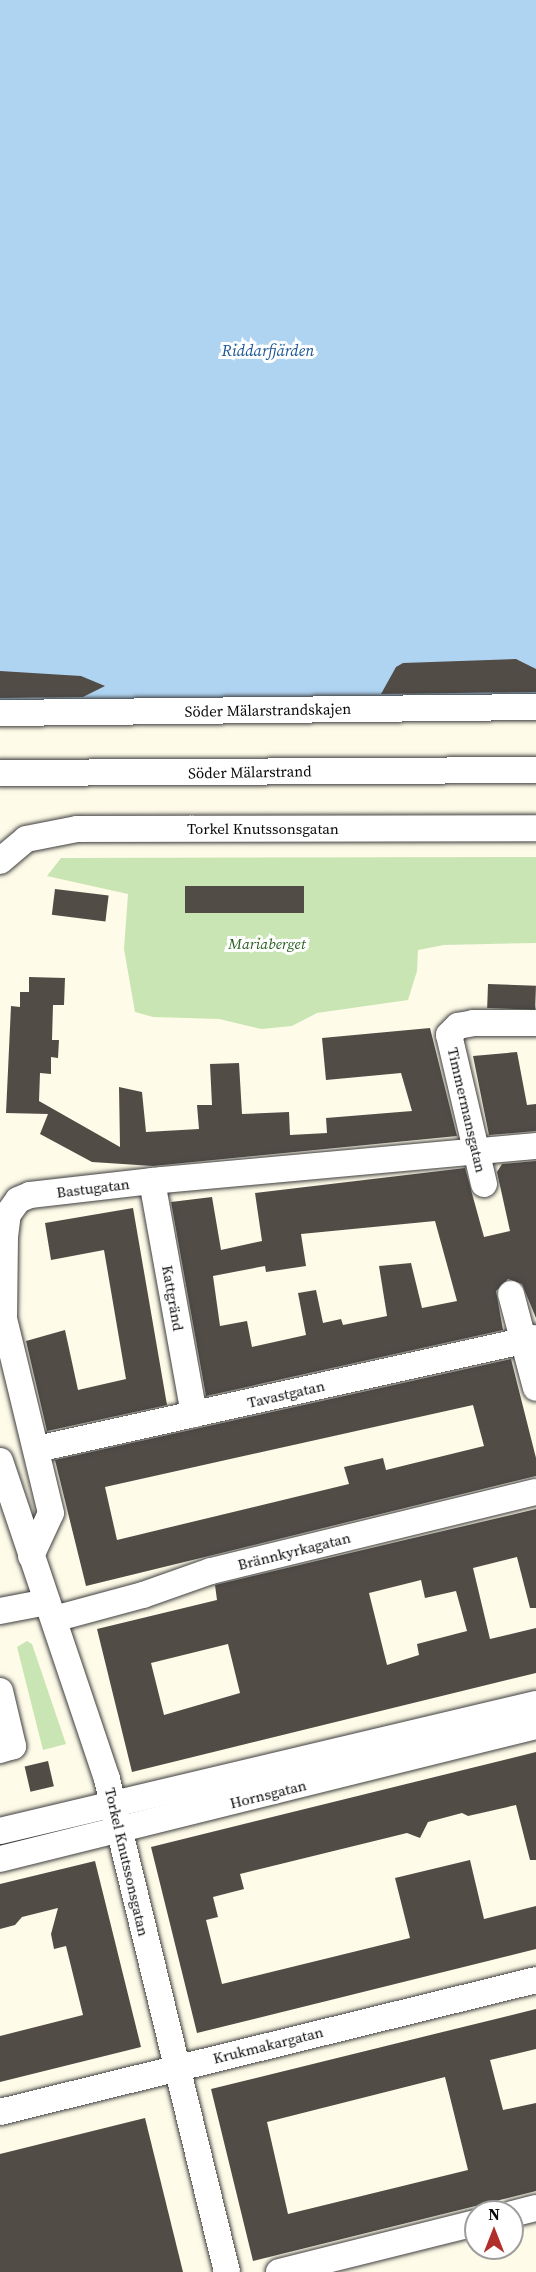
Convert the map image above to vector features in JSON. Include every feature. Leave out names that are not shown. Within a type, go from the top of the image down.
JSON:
[{"type":"street","name":"Söder Mälarstrandskajen","points":[[0,712],[536,707]]},
{"type":"street","name":"Söder Mälarstrand","points":[[500,769],[536,759]]},
{"type":"street","name":"Söder Mälarstrand","points":[[0,772],[536,770]]},
{"type":"street","name":"Torkel Knutssonsgatan","points":[[0,861],[26,839],[77,830],[536,828]]},
{"type":"street","name":"Timmermansgatan","points":[[484,1184],[450,1035],[458,1026],[473,1023],[536,1023]]},
{"type":"street","name":"Bastugatan","points":[[31,1556],[51,1513],[4,1319],[8,1214],[18,1200],[30,1195],[152,1181],[536,1146]]},
{"type":"street","name":"Kattgränd","points":[[152,1181],[194,1414]]},
{"type":"street","points":[[511,1294],[530,1339],[536,1388]]},
{"type":"street","name":"Tavastgatan","points":[[37,1449],[530,1339]]},
{"type":"street","name":"Torkel Knutssonsgatan","points":[[0,1461],[113,1804],[227,2272]]},
{"type":"street","name":"Brännkyrkagatan","points":[[0,1611],[50,1610],[143,1595],[211,1571],[536,1492]]},
{"type":"street","points":[[0,1691],[6,1748]]},
{"type":"street","name":"Hornsgatan","points":[[0,1831],[536,1704]]},
{"type":"street","name":"Hornsgatan","points":[[0,1859],[119,1832],[536,1726]]},
{"type":"street","name":"Krukmakargatan","points":[[0,2112],[536,1980]]},
{"type":"street","points":[[279,2272],[464,2226]]},
{"type":"green space","name":"Mariaberget","points":[[536,857],[536,943],[444,945],[418,950],[417,971],[408,1000],[317,1013],[292,1026],[261,1029],[219,1019],[153,1017],[135,1012],[124,949],[128,894],[47,876],[61,858]]},
{"type":"green space","points":[[27,1641],[32,1644],[66,1744],[43,1750],[17,1647]]},
{"type":"water","name":"Riddarfjärden","points":[[0,0],[536,0],[536,704],[0,704]]},
{"type":"building","points":[[516,659],[536,669],[536,692],[381,694],[396,667],[403,663]]},
{"type":"building","points":[[0,671],[81,676],[105,686],[83,697],[0,698]]},
{"type":"building","points":[[185,886],[304,886],[304,913],[185,913]]},
{"type":"building","points":[[55,889],[109,896],[105,921],[52,915]]},
{"type":"building","points":[[29,977],[65,978],[64,1005],[53,1005],[52,1040],[59,1040],[58,1058],[51,1057],[51,1074],[40,1073],[39,1101],[120,1147],[119,1087],[142,1092],[146,1132],[199,1129],[197,1105],[212,1105],[210,1064],[239,1063],[242,1114],[289,1112],[290,1135],[327,1133],[326,1118],[412,1111],[401,1073],[326,1080],[322,1038],[430,1028],[457,1136],[153,1166],[92,1162],[40,1134],[48,1114],[6,1113],[11,1006],[20,1007],[20,992],[29,992]]},
{"type":"building","points":[[488,984],[536,986],[535,1010],[487,1008]]},
{"type":"building","points":[[517,1052],[527,1105],[536,1104],[536,1131],[489,1135],[473,1056]]},
{"type":"building","points":[[536,1161],[536,1318],[522,1284],[508,1279],[496,1291],[503,1330],[206,1396],[171,1202],[212,1197],[221,1250],[262,1241],[255,1193],[465,1168],[484,1237],[510,1231],[497,1172],[502,1164]],"holes":[[[435,1221],[457,1301],[422,1308],[411,1263],[379,1266],[387,1316],[343,1325],[341,1319],[323,1323],[316,1290],[298,1293],[306,1335],[252,1347],[247,1321],[220,1326],[213,1276],[265,1266],[266,1272],[306,1266],[301,1234]]]},
{"type":"building","points":[[133,1208],[167,1405],[47,1431],[26,1341],[65,1330],[78,1390],[126,1379],[104,1250],[51,1260],[45,1223]]},
{"type":"building","points":[[511,1359],[536,1458],[536,1476],[86,1586],[55,1460]],"holes":[[[473,1405],[484,1446],[386,1470],[383,1458],[344,1467],[349,1484],[117,1540],[105,1487]]]},
{"type":"building","points":[[536,1509],[536,1608],[530,1608],[517,1557],[473,1568],[490,1639],[536,1628],[536,1673],[132,1772],[97,1629],[217,1600],[215,1585]],"holes":[[[421,1580],[425,1598],[456,1591],[467,1631],[417,1644],[419,1655],[387,1665],[369,1593]],[[228,1644],[240,1693],[164,1715],[151,1663]]]},
{"type":"building","points":[[536,1752],[536,1860],[530,1860],[516,1805],[468,1816],[462,1813],[428,1822],[420,1838],[407,1833],[240,1874],[244,1889],[213,1897],[218,1917],[206,1920],[222,1984],[410,1938],[395,1878],[470,1860],[484,1919],[536,1906],[536,1949],[197,2033],[151,1847]]},
{"type":"building","points":[[48,1761],[54,1786],[30,1792],[25,1766]]},
{"type":"building","points":[[95,1861],[141,2047],[0,2082],[0,2036],[83,2015],[66,1946],[54,1949],[51,1934],[58,1908],[22,1917],[15,1925],[0,1929],[0,1884]]},
{"type":"building","points":[[536,2009],[536,2049],[490,2060],[503,2110],[536,2103],[536,2191],[500,2200],[464,2200],[464,2209],[253,2261],[211,2089]],"holes":[[[445,2077],[468,2170],[288,2214],[267,2122]]]},
{"type":"building","points":[[145,2118],[183,2272],[0,2272],[0,2154]]}]
